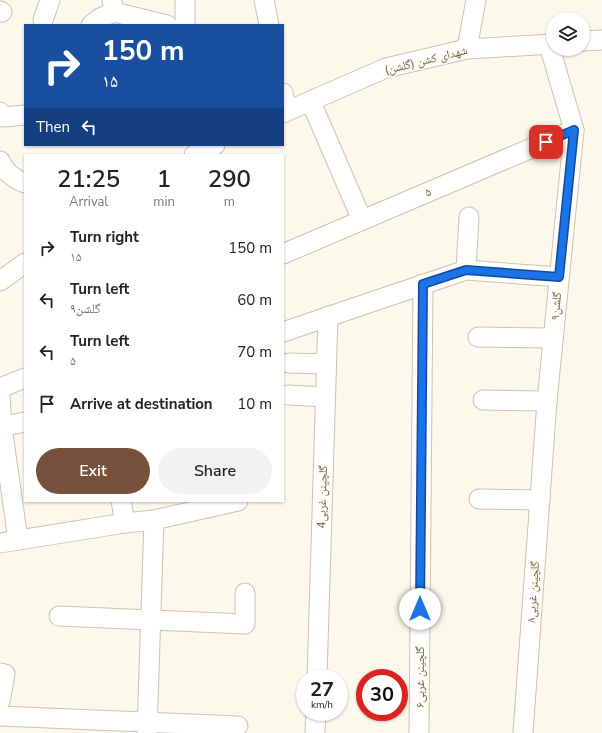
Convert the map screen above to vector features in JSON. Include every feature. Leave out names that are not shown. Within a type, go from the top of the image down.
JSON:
[{"type":"street","points":[[43,20],[50,0]]},
{"type":"street","points":[[185,0],[185,24]]},
{"type":"street","points":[[264,0],[269,24]]},
{"type":"street","points":[[467,49],[476,0]]},
{"type":"street","points":[[92,24],[100,18],[121,13],[163,24]]},
{"type":"street","points":[[590,41],[602,40]]},
{"type":"street","name":"شهدای کشن (گلشن)","points":[[285,112],[311,102],[386,68],[467,49],[546,45]]},
{"type":"street","name":"گلشن۹","points":[[544,450],[547,401],[574,130],[554,56]]},
{"type":"street","points":[[311,102],[362,220]]},
{"type":"street","points":[[0,112],[4,117],[24,115]]},
{"type":"street","name":"۵","points":[[284,254],[574,130]]},
{"type":"street","points":[[196,154],[213,146]]},
{"type":"street","points":[[0,164],[17,181],[24,183]]},
{"type":"street","points":[[466,270],[468,217]]},
{"type":"street","points":[[0,281],[24,263]]},
{"type":"street","points":[[284,332],[466,270],[559,277]]},
{"type":"street","name":"گلچینن غربی۶","points":[[419,733],[423,284]]},
{"type":"street","name":"4گلچینن غربی","points":[[317,669],[328,316]]},
{"type":"street","points":[[478,336],[553,338]]},
{"type":"street","points":[[289,363],[326,364]]},
{"type":"street","points":[[0,388],[24,378]]},
{"type":"street","points":[[0,395],[9,541],[125,522],[154,520],[211,504],[229,502]]},
{"type":"street","points":[[288,395],[325,398]]},
{"type":"street","points":[[483,400],[547,401]]},
{"type":"street","points":[[1,427],[24,422]]},
{"type":"street","name":"گلچینن غربی۸","points":[[523,733],[544,450]]},
{"type":"street","points":[[479,499],[540,500]]},
{"type":"street","points":[[121,502],[125,522]]},
{"type":"street","points":[[147,727],[154,520]]},
{"type":"street","points":[[59,616],[245,624],[245,593]]},
{"type":"street","points":[[0,673],[5,674],[0,701]]},
{"type":"street","points":[[0,716],[147,727],[238,726]]},
{"type":"street","points":[[315,733],[316,721]]},
{"type":"route","points":[[420,609],[423,284],[466,270],[559,277],[574,130],[546,142]]}]
